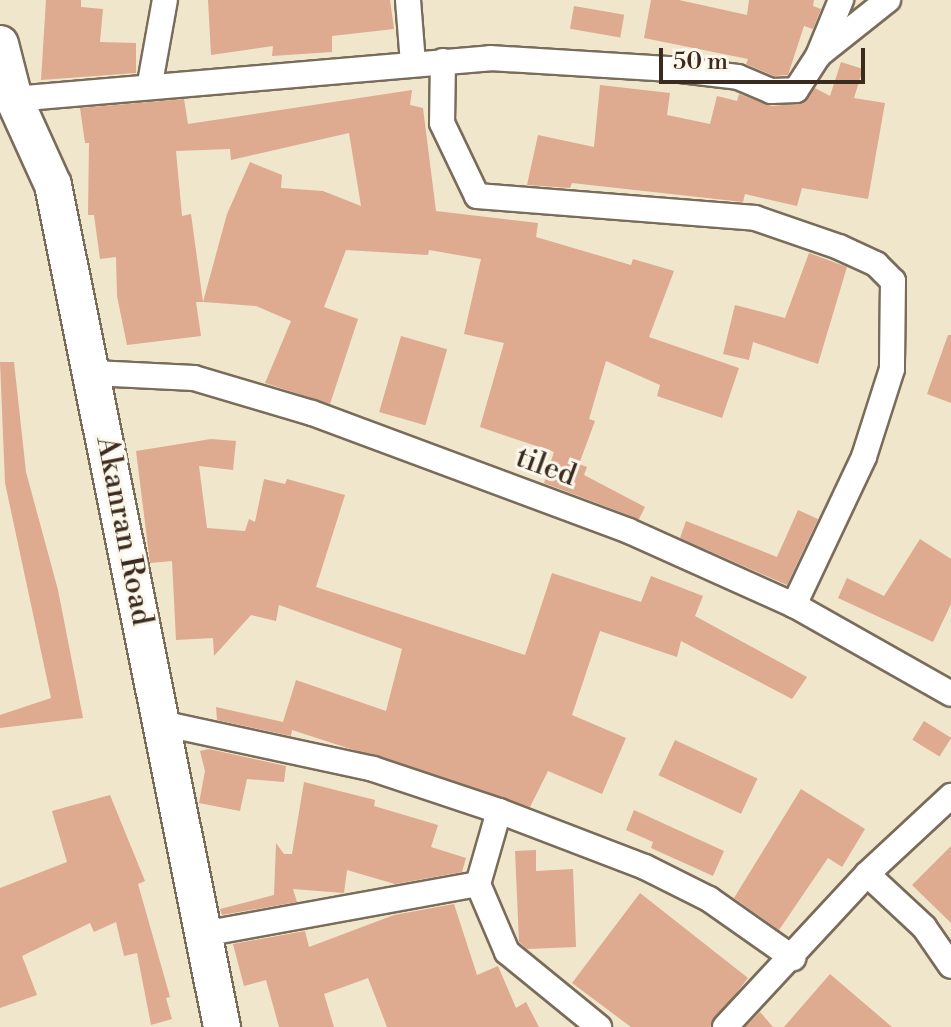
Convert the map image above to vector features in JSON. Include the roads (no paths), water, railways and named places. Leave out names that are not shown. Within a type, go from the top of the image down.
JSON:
[{"type":"main road","name":"Akanran Road","points":[[0,44],[14,99],[53,185],[222,1027]]},
{"type":"street","points":[[150,83],[165,0]]},
{"type":"street","points":[[408,0],[413,64]]},
{"type":"street","points":[[14,99],[150,83],[490,58],[672,69],[738,77],[771,91],[796,90],[818,56],[841,0]]},
{"type":"street","points":[[818,56],[888,0]]},
{"type":"street","points":[[443,61],[442,123],[477,196],[755,218],[839,247],[876,264],[893,281],[892,369],[864,457],[794,605]]},
{"type":"street","name":"tiled","points":[[93,373],[194,378],[312,413],[629,531],[794,605],[951,693]]},
{"type":"street","points":[[161,723],[373,769],[499,811],[645,867],[709,899],[793,958]]},
{"type":"street","points":[[725,1027],[793,958],[867,874],[951,796]]},
{"type":"street","points":[[499,811],[478,884],[507,952],[599,1027]]},
{"type":"street","points":[[867,874],[924,927],[951,966]]},
{"type":"street","points":[[203,934],[478,884]]}]
